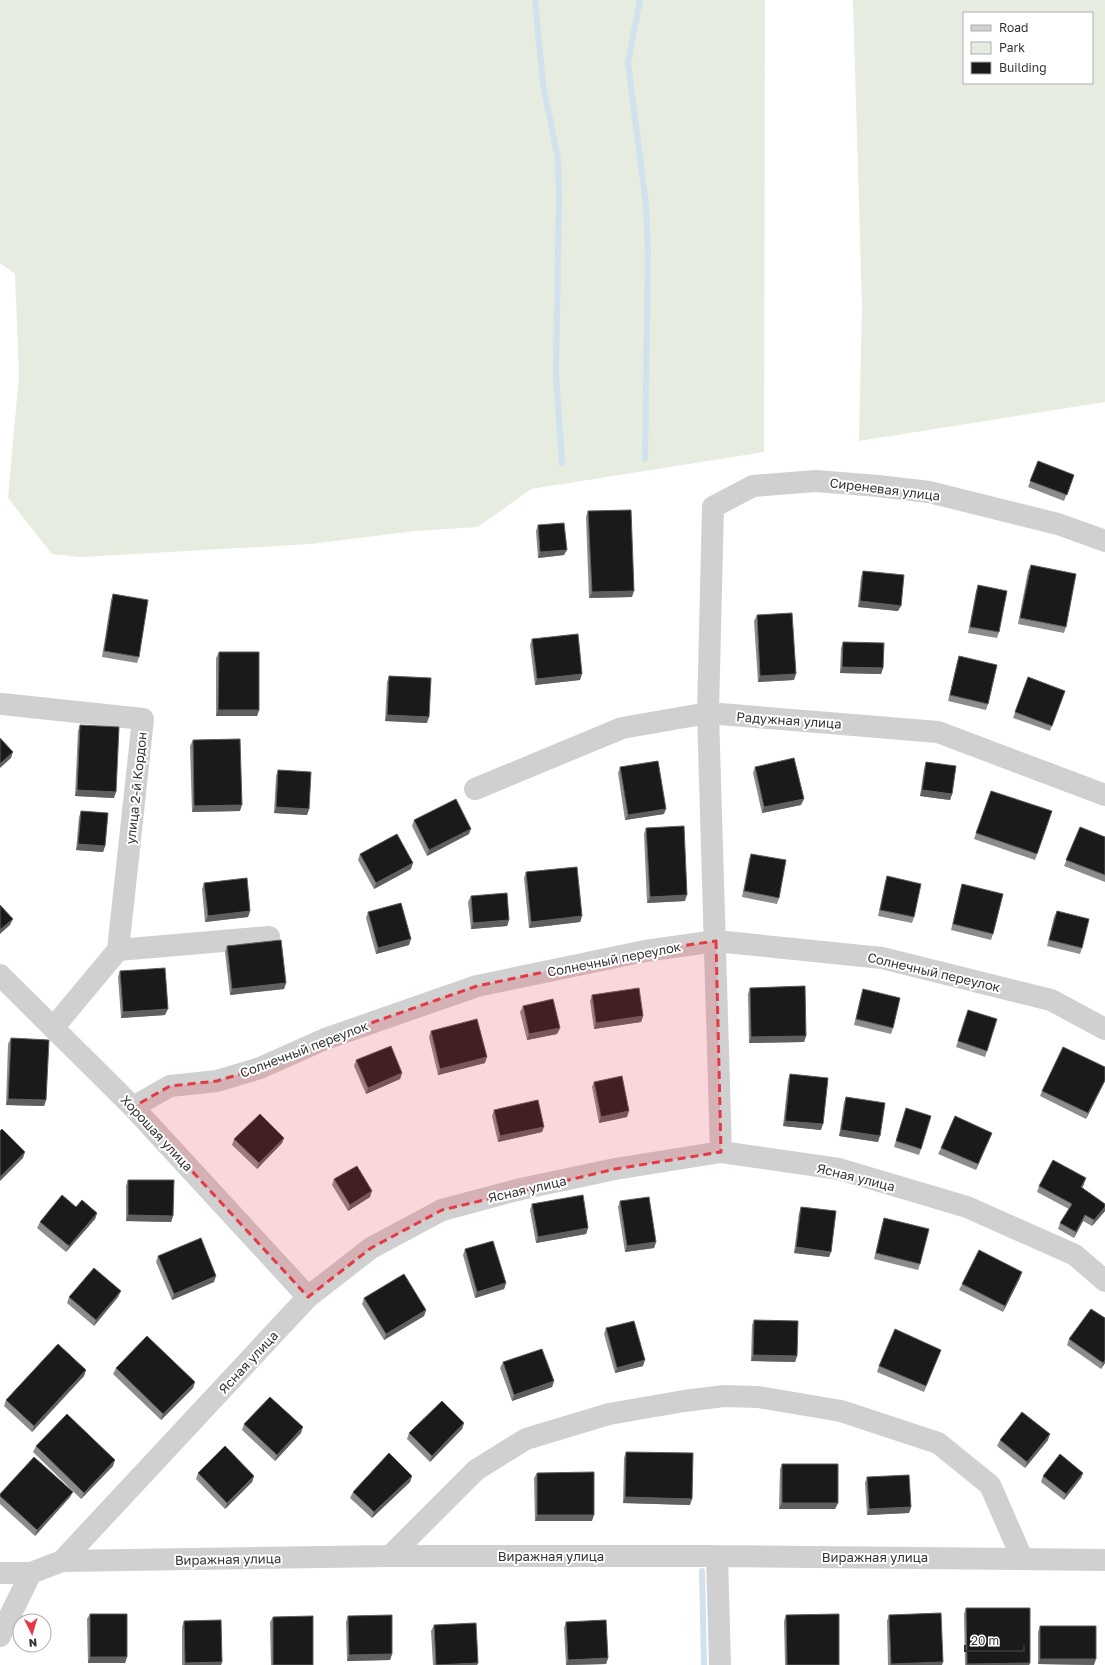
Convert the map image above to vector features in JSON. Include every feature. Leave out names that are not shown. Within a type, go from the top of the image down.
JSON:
[{"type":"street","name":"Сиреневая улица","points":[[708,713],[713,507],[753,486],[816,481],[878,486],[936,494],[1058,524],[1105,541]]},
{"type":"street","name":"улица 2-й Кордон","points":[[2,704],[143,719],[118,950]]},
{"type":"street","name":"Радужная улица","points":[[475,789],[622,728],[708,713],[938,732],[1105,795]]},
{"type":"street","points":[[708,713],[716,941],[721,1152]]},
{"type":"street","points":[[53,1028],[118,950],[269,937]]},
{"type":"street","name":"Солнечный переулок","points":[[133,1107],[170,1086],[217,1081],[260,1068],[325,1039],[477,986],[645,951],[716,941],[882,958],[1051,1000],[1105,1029]]},
{"type":"street","name":"Хорошая улица","points":[[0,976],[133,1107],[308,1297]]},
{"type":"street","name":"Ясная улица","points":[[62,1561],[308,1297],[371,1248],[442,1210],[521,1189],[614,1169],[721,1152],[839,1169],[967,1207],[1076,1255],[1105,1281]]},
{"type":"street","points":[[390,1556],[476,1470],[526,1439],[609,1414],[724,1396],[758,1397],[842,1411],[938,1443],[990,1484],[1022,1558]]},
{"type":"street","name":"Виражная улица","points":[[0,1573],[31,1573],[62,1561],[390,1556],[718,1556],[1105,1560]]},
{"type":"street","points":[[718,1556],[720,1665]]},
{"type":"street","points":[[0,1636],[31,1573]]},
{"type":"highlighted area","points":[[716,941],[721,1152],[615,1169],[442,1210],[371,1248],[308,1297],[133,1107],[170,1086],[217,1081],[260,1068],[325,1039],[477,986],[645,951]]},
{"type":"green space","points":[[0,0],[765,0],[764,452],[531,489],[478,527],[415,531],[311,544],[81,557],[52,554],[8,498],[19,376],[15,274],[0,263]]},
{"type":"green space","points":[[853,0],[1105,0],[1105,402],[859,441],[862,306]]},
{"type":"building","points":[[1038,461],[1074,475],[1067,495],[1030,481]]},
{"type":"building","points":[[631,510],[634,591],[592,592],[588,511]]},
{"type":"building","points":[[564,523],[567,550],[540,552],[538,525]]},
{"type":"building","points":[[1031,565],[1076,574],[1066,627],[1020,618]]},
{"type":"building","points":[[863,571],[904,575],[901,606],[860,601]]},
{"type":"building","points":[[978,585],[1007,591],[999,632],[970,627]]},
{"type":"building","points":[[113,594],[148,600],[139,657],[104,651]]},
{"type":"building","points":[[792,613],[796,674],[760,676],[757,615]]},
{"type":"building","points":[[578,634],[582,674],[537,679],[532,639]]},
{"type":"building","points":[[843,642],[884,643],[883,668],[842,667]]},
{"type":"building","points":[[219,652],[259,652],[259,710],[218,710]]},
{"type":"building","points":[[959,656],[997,665],[988,704],[950,695]]},
{"type":"building","points":[[389,676],[431,678],[429,717],[387,715]]},
{"type":"building","points":[[1028,677],[1065,691],[1052,726],[1015,712]]},
{"type":"building","points":[[80,725],[119,727],[116,792],[77,790]]},
{"type":"building","points":[[0,738],[13,752],[0,764]]},
{"type":"building","points":[[240,739],[242,805],[194,806],[193,740]]},
{"type":"building","points":[[794,758],[804,799],[764,807],[755,767]]},
{"type":"building","points":[[658,761],[666,809],[628,815],[620,767]]},
{"type":"building","points":[[926,762],[956,766],[952,794],[922,790]]},
{"type":"building","points":[[278,770],[311,772],[309,809],[276,807]]},
{"type":"building","points":[[991,791],[1052,811],[1037,854],[976,833]]},
{"type":"building","points":[[456,799],[471,829],[429,850],[414,820]]},
{"type":"building","points":[[81,811],[108,813],[105,846],[78,844]]},
{"type":"building","points":[[684,826],[687,895],[650,897],[646,828]]},
{"type":"building","points":[[1080,827],[1105,837],[1105,875],[1066,860]]},
{"type":"building","points":[[397,834],[413,863],[376,883],[360,854]]},
{"type":"building","points":[[751,854],[786,860],[779,898],[744,891]]},
{"type":"building","points":[[577,867],[582,916],[531,922],[526,872]]},
{"type":"building","points":[[887,876],[921,884],[914,917],[880,910]]},
{"type":"building","points":[[247,878],[250,911],[208,916],[204,883]]},
{"type":"building","points":[[962,884],[1003,894],[993,934],[953,924]]},
{"type":"building","points":[[507,893],[509,920],[473,923],[471,896]]},
{"type":"building","points":[[401,903],[411,939],[378,948],[368,912]]},
{"type":"building","points":[[0,905],[13,919],[0,930]]},
{"type":"building","points":[[1057,911],[1089,919],[1082,948],[1049,940]]},
{"type":"building","points":[[281,940],[286,983],[232,989],[227,946]]},
{"type":"building","points":[[165,968],[168,1009],[123,1012],[120,971]]},
{"type":"building","points":[[805,986],[806,1036],[751,1037],[750,988]]},
{"type":"building","points":[[639,988],[643,1016],[596,1023],[592,995]]},
{"type":"building","points":[[863,989],[900,998],[893,1028],[856,1019]]},
{"type":"building","points":[[553,999],[560,1028],[529,1034],[523,1006]]},
{"type":"building","points":[[968,1010],[997,1019],[987,1051],[958,1041]]},
{"type":"building","points":[[477,1019],[487,1057],[440,1069],[431,1031]]},
{"type":"building","points":[[11,1038],[49,1040],[46,1100],[8,1099]]},
{"type":"building","points":[[391,1046],[402,1073],[368,1088],[356,1060]]},
{"type":"building","points":[[1063,1047],[1105,1067],[1105,1080],[1088,1113],[1042,1091]]},
{"type":"building","points":[[790,1074],[828,1078],[823,1124],[785,1121]]},
{"type":"building","points":[[622,1076],[629,1111],[601,1117],[594,1082]]},
{"type":"building","points":[[846,1097],[885,1103],[880,1136],[841,1130]]},
{"type":"building","points":[[538,1100],[544,1127],[500,1136],[494,1110]]},
{"type":"building","points":[[906,1108],[931,1116],[921,1149],[896,1141]]},
{"type":"building","points":[[260,1114],[284,1138],[259,1163],[234,1139]]},
{"type":"building","points":[[955,1116],[992,1133],[978,1164],[941,1148]]},
{"type":"building","points":[[2,1129],[25,1152],[0,1177],[0,1131]]},
{"type":"building","points":[[1053,1160],[1086,1178],[1081,1187],[1105,1204],[1105,1207],[1094,1220],[1085,1215],[1076,1232],[1060,1223],[1072,1204],[1039,1186]]},
{"type":"building","points":[[357,1166],[372,1191],[350,1205],[334,1179]]},
{"type":"building","points":[[128,1180],[174,1180],[173,1216],[128,1215]]},
{"type":"building","points":[[62,1195],[76,1207],[82,1200],[97,1213],[69,1246],[40,1222]]},
{"type":"building","points":[[583,1195],[588,1228],[538,1237],[532,1204]]},
{"type":"building","points":[[649,1197],[656,1242],[627,1246],[620,1201]]},
{"type":"building","points":[[801,1207],[836,1211],[831,1252],[796,1247]]},
{"type":"building","points":[[884,1218],[929,1229],[920,1264],[876,1253]]},
{"type":"building","points":[[201,1238],[216,1276],[174,1294],[158,1256]]},
{"type":"building","points":[[493,1241],[506,1283],[477,1292],[465,1249]]},
{"type":"building","points":[[979,1250],[1022,1272],[1005,1306],[962,1284]]},
{"type":"building","points":[[94,1268],[121,1291],[96,1320],[69,1297]]},
{"type":"building","points":[[404,1274],[426,1310],[386,1334],[364,1298]]},
{"type":"building","points":[[1091,1309],[1105,1318],[1105,1360],[1103,1363],[1069,1339]]},
{"type":"building","points":[[754,1320],[798,1321],[797,1356],[753,1355]]},
{"type":"building","points":[[634,1321],[645,1360],[617,1368],[606,1328]]},
{"type":"building","points":[[895,1329],[941,1350],[926,1386],[879,1366]]},
{"type":"building","points":[[147,1336],[195,1382],[163,1414],[116,1368]]},
{"type":"building","points":[[58,1344],[86,1370],[34,1426],[6,1400]]},
{"type":"building","points":[[542,1349],[554,1381],[514,1395],[503,1362]]},
{"type":"building","points":[[270,1397],[303,1427],[277,1455],[244,1424]]},
{"type":"building","points":[[442,1401],[464,1423],[432,1456],[409,1433]]},
{"type":"building","points":[[1022,1412],[1050,1434],[1027,1462],[1000,1440]]},
{"type":"building","points":[[67,1414],[115,1460],[84,1493],[36,1446]]},
{"type":"building","points":[[225,1446],[254,1476],[227,1503],[198,1473]]},
{"type":"building","points":[[626,1452],[693,1453],[692,1499],[625,1497]]},
{"type":"building","points":[[389,1453],[412,1476],[374,1512],[353,1492]]},
{"type":"building","points":[[1060,1454],[1083,1473],[1066,1494],[1043,1476]]},
{"type":"building","points":[[34,1457],[73,1492],[37,1530],[0,1496],[0,1494]]},
{"type":"building","points":[[782,1464],[838,1464],[838,1503],[782,1503]]},
{"type":"building","points":[[594,1472],[594,1515],[537,1515],[537,1473]]},
{"type":"building","points":[[909,1475],[911,1507],[869,1509],[867,1477]]},
{"type":"building","points":[[966,1608],[1030,1608],[1030,1663],[967,1664]]},
{"type":"building","points":[[941,1613],[943,1662],[891,1664],[889,1615]]},
{"type":"building","points":[[90,1614],[127,1614],[127,1657],[90,1657]]},
{"type":"building","points":[[839,1614],[839,1665],[787,1665],[786,1615]]},
{"type":"building","points":[[392,1615],[392,1654],[349,1655],[348,1616]]},
{"type":"building","points":[[313,1616],[313,1665],[273,1665],[273,1617]]},
{"type":"building","points":[[221,1620],[222,1662],[185,1663],[184,1621]]},
{"type":"building","points":[[606,1620],[608,1658],[568,1660],[566,1622]]},
{"type":"building","points":[[476,1623],[478,1663],[436,1665],[434,1625]]},
{"type":"building","points":[[1040,1626],[1096,1626],[1096,1659],[1040,1659]]},
{"type":"waterway","points":[[535,0],[543,85],[558,159],[559,198],[556,373],[562,463]]},
{"type":"waterway","points":[[640,0],[628,63],[646,205],[648,251],[645,459]]},
{"type":"waterway","points":[[702,1571],[704,1665]]}]
